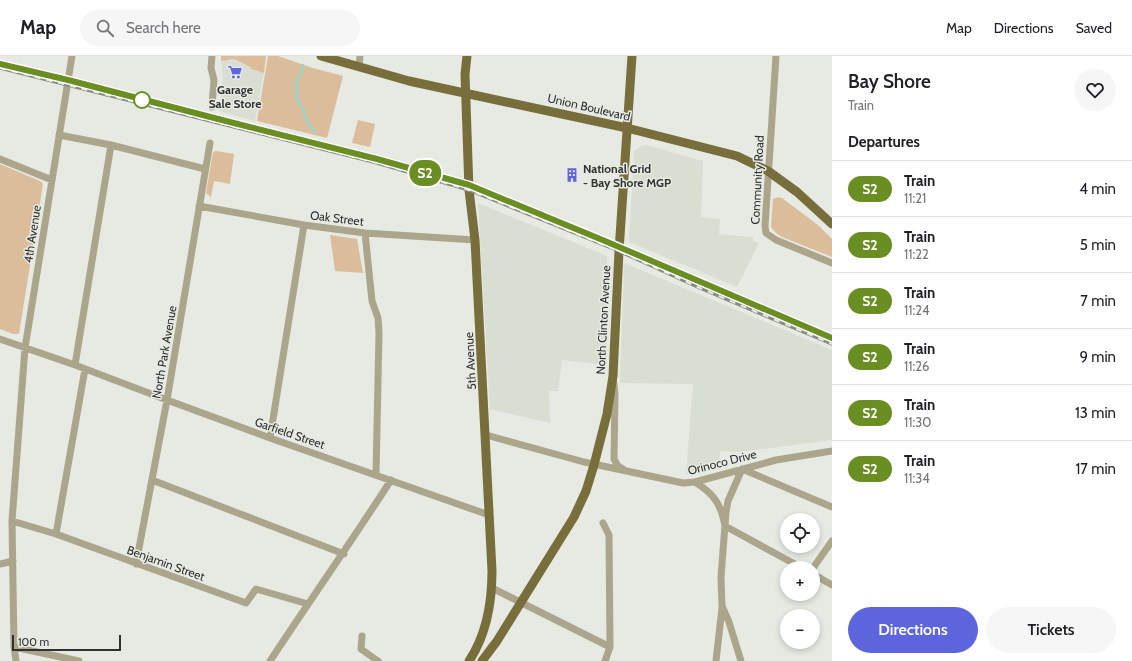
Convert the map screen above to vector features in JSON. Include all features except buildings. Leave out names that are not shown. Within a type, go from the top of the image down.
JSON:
[{"type":"main road","name":"Union Boulevard","points":[[321,56],[409,81],[627,128],[737,156],[768,171],[797,192],[832,224]]},
{"type":"main road","name":"5th Avenue","points":[[467,56],[466,93],[469,190],[475,240],[486,435],[492,588],[489,612],[483,634],[474,654],[469,661]]},
{"type":"main road","name":"North Clinton Avenue","points":[[594,465],[607,414],[613,377],[632,56]]},
{"type":"main road","points":[[482,661],[521,603],[574,517],[586,491],[594,465]]},
{"type":"street","name":"4th Avenue","points":[[16,661],[14,647],[12,521],[25,348],[72,56]]},
{"type":"street","points":[[212,56],[214,80],[212,108]]},
{"type":"street","points":[[359,67],[360,56]]},
{"type":"street","name":"Community Road","points":[[776,56],[768,171],[765,226],[766,233],[776,240],[832,263]]},
{"type":"street","points":[[59,136],[111,145],[205,169]]},
{"type":"street","name":"North Park Avenue","points":[[136,564],[167,400],[210,143]]},
{"type":"street","points":[[75,365],[111,145]]},
{"type":"street","points":[[0,159],[52,180]]},
{"type":"street","name":"Oak Street","points":[[199,206],[304,225],[365,233],[475,240]]},
{"type":"street","points":[[270,438],[304,225]]},
{"type":"street","points":[[365,233],[372,301],[378,318],[379,333],[376,475]]},
{"type":"street","name":"Garfield Street","points":[[0,339],[75,365],[270,438],[489,515]]},
{"type":"street","points":[[56,534],[85,369]]},
{"type":"street","points":[[613,377],[616,394],[614,459],[618,466],[627,471]]},
{"type":"street","name":"Orinoco Drive","points":[[486,435],[594,465],[683,483],[695,482],[776,460],[832,451]]},
{"type":"street","points":[[716,661],[722,606],[721,577],[728,501],[742,469],[832,507]]},
{"type":"street","points":[[152,480],[344,554]]},
{"type":"street","points":[[270,661],[344,554],[391,480]]},
{"type":"street","points":[[695,482],[706,489],[714,498],[719,506],[725,526],[789,561]]},
{"type":"street","name":"Benjamin Street","points":[[12,521],[56,534],[246,603],[256,589],[308,604]]},
{"type":"street","points":[[603,523],[609,535],[610,647],[605,661]]},
{"type":"street","points":[[818,561],[832,541]]},
{"type":"street","points":[[0,564],[13,561]]},
{"type":"street","points":[[820,578],[832,585]]},
{"type":"street","points":[[492,588],[610,647]]},
{"type":"street","points":[[722,606],[729,622],[739,661]]},
{"type":"street","points":[[362,636],[361,649],[378,661]]},
{"type":"street","points":[[14,647],[79,661]]},
{"type":"shaded area","points":[[221,56],[266,56],[264,73],[251,69],[250,67],[236,60],[232,59],[221,61]]},
{"type":"shaded area","points":[[268,56],[278,56],[343,76],[327,138],[257,121]]},
{"type":"shaded area","points":[[233,59],[251,67],[251,69],[264,73],[255,121],[219,111],[223,79],[221,61]]},
{"type":"shaded area","points":[[358,120],[375,124],[370,147],[352,143]]},
{"type":"shaded area","points":[[646,145],[703,161],[701,217],[720,219],[719,234],[753,237],[753,241],[759,243],[737,287],[629,242],[634,151],[641,146]]},
{"type":"shaded area","points":[[216,151],[234,154],[230,184],[214,181],[211,197],[206,193],[213,152]]},
{"type":"shaded area","points":[[0,164],[40,181],[43,184],[19,334],[13,334],[0,329]]},
{"type":"shaded area","points":[[778,197],[782,198],[818,225],[832,239],[832,257],[782,237],[776,233],[771,227],[773,199]]},
{"type":"shaded area","points":[[478,203],[607,256],[607,365],[562,360],[558,391],[549,391],[550,423],[490,409]]},
{"type":"shaded area","points":[[330,235],[357,239],[363,273],[335,271]]},
{"type":"shaded area","points":[[624,263],[832,350],[832,440],[740,452],[720,451],[719,465],[686,474],[693,384],[620,383]]},
{"type":"waterway","points":[[303,65],[296,83],[296,97],[304,111],[309,126],[316,132]]},
{"type":"railway","points":[[0,68],[374,162],[469,190],[619,251],[700,288],[832,344]]},
{"type":"railway","points":[[678,271],[797,322]]},
{"type":"train","name":"S2","points":[[0,64],[377,159],[469,185],[739,297],[832,338]]},
{"type":"place","name":"Garage Sale Store","points":[[235,72]]},
{"type":"place","name":"National Grid - Bay Shore MGP","points":[[572,175]]}]
